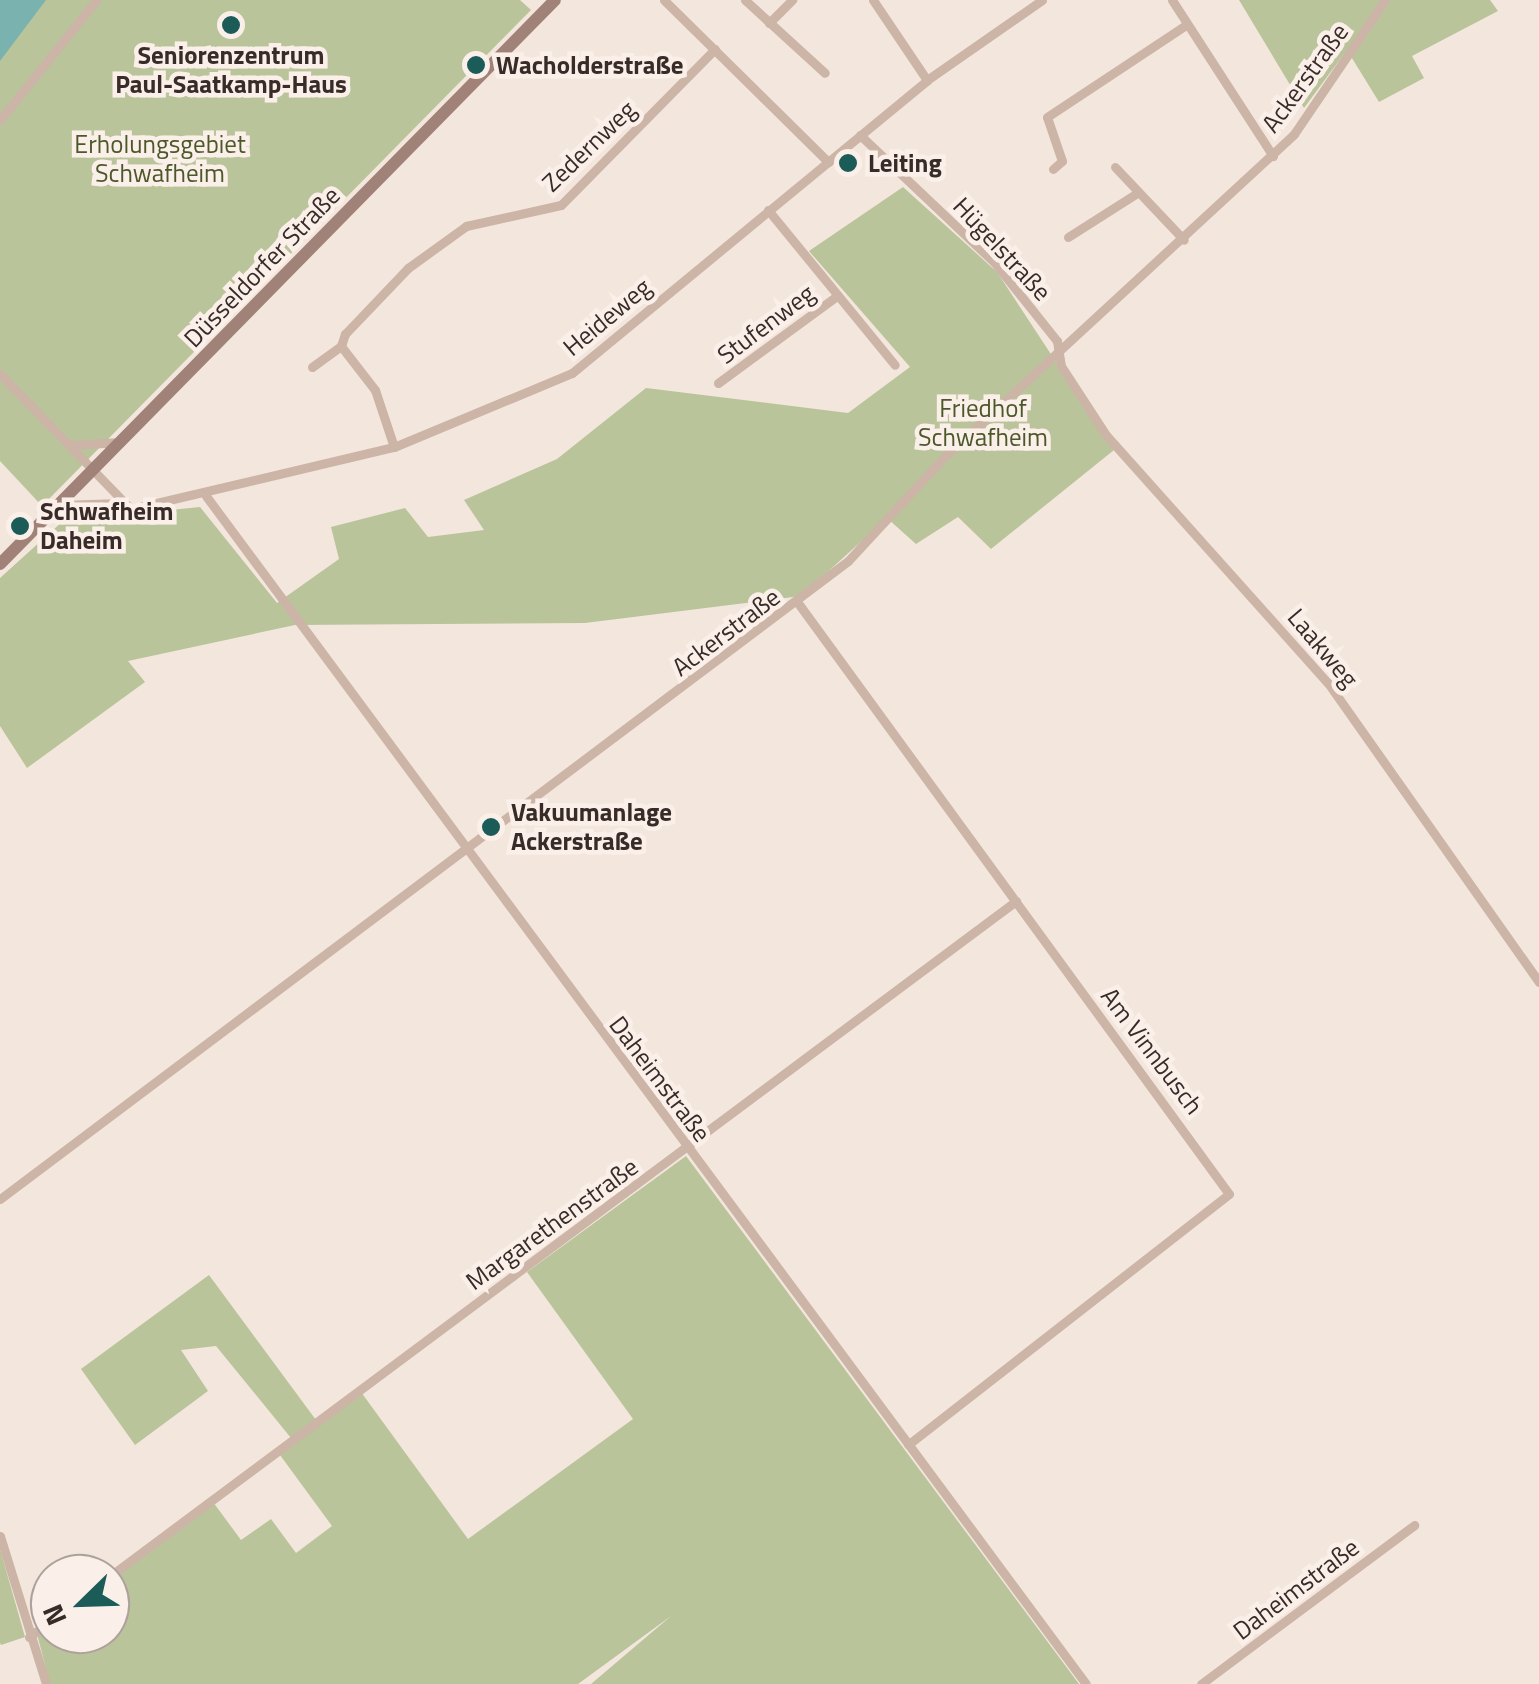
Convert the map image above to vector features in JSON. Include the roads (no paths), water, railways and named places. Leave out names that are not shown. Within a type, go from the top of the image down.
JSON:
[{"type":"main road","name":"Düsseldorfer Straße","points":[[0,564],[555,0]]},
{"type":"street","points":[[0,120],[96,0]]},
{"type":"street","points":[[664,0],[828,162]]},
{"type":"street","points":[[745,0],[825,73]]},
{"type":"street","points":[[769,23],[792,0]]},
{"type":"street","points":[[874,0],[927,80]]},
{"type":"street","name":"Heideweg","points":[[60,505],[122,503],[141,510],[206,496],[394,447],[560,381],[927,80],[1042,0]]},
{"type":"street","points":[[1172,0],[1272,156]]},
{"type":"street","name":"Ackerstraße","points":[[0,1199],[466,855],[798,603],[1272,156],[1385,0]]},
{"type":"street","points":[[1053,170],[1062,161],[1047,117],[1186,25]]},
{"type":"street","name":"Zedernweg","points":[[312,368],[341,346],[429,249],[490,215],[561,205],[715,49]]},
{"type":"street","name":"Hügelstraße","points":[[860,135],[994,262],[1060,355]]},
{"type":"street","points":[[1115,166],[1184,240]]},
{"type":"street","points":[[1068,238],[1137,193]]},
{"type":"street","name":"Stufenweg","points":[[768,210],[895,365]]},
{"type":"street","name":"Stufenweg","points":[[718,383],[837,296]]},
{"type":"street","points":[[341,346],[375,390],[394,447]]},
{"type":"street","name":"Laakweg","points":[[1060,355],[1106,435],[1328,683],[1539,982]]},
{"type":"street","points":[[0,374],[122,503]]},
{"type":"street","points":[[70,445],[122,441]]},
{"type":"street","name":"Daheimstraße","points":[[206,496],[466,855],[1086,1684]]},
{"type":"street","name":"Am Vinnbusch","points":[[798,603],[1229,1194],[908,1445]]},
{"type":"street","name":"Margarethenstraße","points":[[130,1561],[1016,902]]},
{"type":"street","name":"Daheimstraße","points":[[1200,1684],[1414,1525]]},
{"type":"street","points":[[0,1536],[28,1637],[46,1684]]},
{"type":"water","points":[[0,0],[46,0],[0,61]]},
{"type":"place","name":"Seniorenzentrum Paul-Saatkamp-Haus","points":[[231,25]]},
{"type":"place","name":"Wacholderstraße","points":[[476,65]]},
{"type":"place","name":"Leiting","points":[[848,163]]},
{"type":"place","name":"Schwafheim Daheim","points":[[20,526]]},
{"type":"place","name":"Vakuumanlage Ackerstraße","points":[[491,827]]},
{"type":"park label","name":"Erholungsgebiet Schwafheim","points":[[160,160]]},
{"type":"park label","name":"Friedhof Schwafheim","points":[[983,424]]}]
